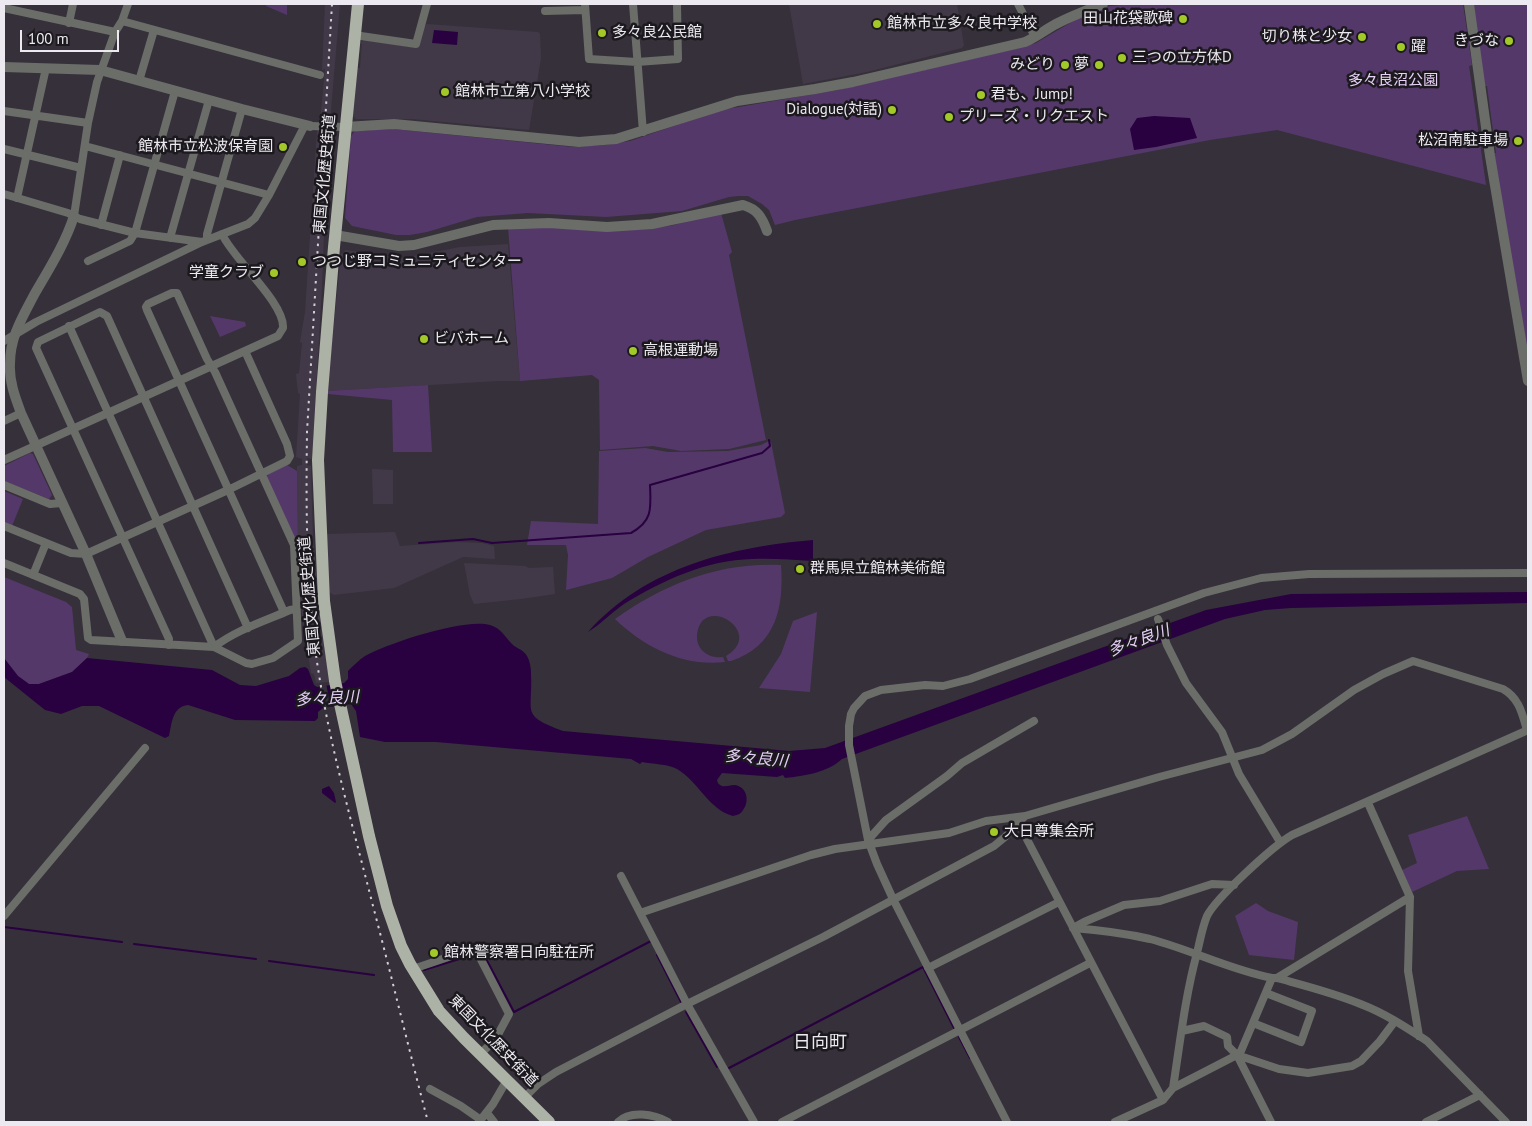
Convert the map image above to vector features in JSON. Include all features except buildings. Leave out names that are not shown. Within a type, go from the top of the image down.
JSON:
[{"type":"highway","name":"東国文化歴史街道","points":[[358,4],[345,127],[322,392],[318,467],[324,600],[335,681],[369,836],[388,909],[401,946],[439,1010],[480,1054],[549,1122]]},
{"type":"street","points":[[70,22],[73,4]]},
{"type":"street","points":[[122,642],[122,637],[86,554],[21,412],[12,384],[10,365],[14,334],[63,244],[74,216],[88,123],[100,70],[128,4]]},
{"type":"street","points":[[354,35],[416,44],[427,4]]},
{"type":"street","points":[[633,4],[643,132]]},
{"type":"street","points":[[545,11],[585,7],[589,58],[637,62],[678,59],[677,4]]},
{"type":"street","points":[[1018,4],[1036,37]]},
{"type":"street","points":[[4,67],[100,70],[307,126],[345,127],[394,124],[579,142],[616,139],[643,132],[692,114],[737,101],[853,82],[1025,42],[1056,24],[1103,4]]},
{"type":"street","points":[[1469,4],[1490,156],[1528,381]]},
{"type":"street","points":[[4,8],[115,32]]},
{"type":"street","points":[[122,21],[320,75]]},
{"type":"street","points":[[139,80],[154,30]]},
{"type":"street","points":[[17,198],[46,68]]},
{"type":"street","points":[[88,261],[130,241],[135,233],[175,91]]},
{"type":"street","points":[[170,238],[209,100]]},
{"type":"street","points":[[204,241],[242,109]]},
{"type":"street","points":[[4,111],[88,123]]},
{"type":"street","points":[[4,341],[36,322],[204,241],[248,224],[255,218],[269,195],[307,126]]},
{"type":"street","points":[[85,146],[269,195]]},
{"type":"street","points":[[4,149],[81,168]]},
{"type":"street","points":[[102,225],[120,155]]},
{"type":"street","points":[[4,194],[102,225],[135,233],[204,241]]},
{"type":"street","points":[[336,236],[394,245],[414,245],[493,225],[549,223],[609,227],[652,224],[743,205],[755,210],[760,215],[767,231]]},
{"type":"street","points":[[4,460],[278,336],[284,325],[281,317],[263,287],[226,243],[222,234]]},
{"type":"street","points":[[4,563],[80,594],[84,599],[88,638],[91,640],[214,647],[246,663],[252,664],[273,658],[298,641],[294,545],[177,293],[172,293],[148,304],[146,307],[284,612]]},
{"type":"street","points":[[168,645],[168,639],[36,348],[38,342],[100,312],[104,313],[143,396],[248,628]]},
{"type":"street","points":[[69,326],[214,647]]},
{"type":"street","points":[[4,526],[71,553],[86,554],[228,490],[287,461],[290,458],[289,451],[245,351]]},
{"type":"street","points":[[4,420],[21,412]]},
{"type":"street","points":[[4,484],[50,504],[62,503]]},
{"type":"street","points":[[33,575],[46,543]]},
{"type":"street","points":[[1007,1122],[893,900],[869,842],[849,745],[849,721],[854,708],[865,696],[881,690],[925,685],[943,686],[970,679],[1204,593],[1261,578],[1309,574],[1528,572]]},
{"type":"street","points":[[214,647],[248,628],[284,612],[296,609]]},
{"type":"street","points":[[1158,619],[1186,683],[1222,732],[1239,774],[1280,842]]},
{"type":"street","points":[[640,913],[811,855],[869,842],[949,833],[986,820],[1025,816],[1159,777],[1262,750],[1278,742],[1354,690],[1383,674],[1413,661],[1502,689],[1512,694],[1517,701],[1528,730],[1280,842],[1213,907],[1207,916],[1190,977],[1173,1088]]},
{"type":"street","points":[[869,842],[886,820],[962,763],[1034,721]]},
{"type":"street","points":[[4,916],[145,748]]},
{"type":"street","points":[[1368,803],[1410,897],[1408,970],[1419,1036]]},
{"type":"street","points":[[524,1097],[538,1084],[556,1072],[687,1004],[766,966],[994,846],[1025,816]]},
{"type":"street","points":[[1018,824],[1163,1100]]},
{"type":"street","points":[[621,876],[687,1004],[754,1122]]},
{"type":"street","points":[[1073,928],[1124,905],[1160,901],[1212,884],[1234,885]]},
{"type":"street","points":[[1115,1122],[1163,1100],[1173,1088],[1237,1055],[1241,1051],[1266,993],[1275,978],[1410,897]]},
{"type":"street","points":[[928,968],[1059,902]]},
{"type":"street","points":[[1073,928],[1104,930],[1142,938],[1197,954],[1247,973],[1275,978],[1327,992],[1363,1005],[1395,1021],[1427,1041],[1506,1122]]},
{"type":"street","points":[[413,969],[475,948],[509,1014],[495,1040],[480,1054]]},
{"type":"street","points":[[782,1122],[1090,963]]},
{"type":"street","points":[[1253,1023],[1300,1042],[1312,1011],[1266,993]]},
{"type":"street","points":[[1237,1055],[1279,1069],[1308,1073],[1352,1066],[1361,1061],[1380,1041],[1395,1021]]},
{"type":"street","points":[[1182,1031],[1204,1026],[1227,1037],[1228,1046],[1237,1055],[1272,1122]]},
{"type":"street","points":[[482,1119],[507,1080]]},
{"type":"street","points":[[430,1089],[482,1119],[494,1122]]},
{"type":"street","points":[[1426,1122],[1480,1095]]},
{"type":"street","points":[[618,1122],[624,1117],[633,1114],[654,1116],[668,1122]]},
{"type":"shaded area","points":[[325,4],[340,4],[330,122],[320,121],[325,69],[322,70]]},
{"type":"shaded area","name":"館林市立多々良中学校","points":[[789,4],[957,4],[964,45],[962,48],[867,72],[803,84]]},
{"type":"shaded area","name":"館林市立第八小学校","points":[[427,24],[538,32],[540,34],[541,58],[529,130],[412,119],[356,119],[352,115],[357,68],[360,68],[362,44],[360,43],[364,40],[418,48],[424,27]]},
{"type":"shaded area","points":[[328,128],[322,287],[312,459],[307,458],[307,465],[311,466],[313,539],[329,682],[316,683],[314,674],[311,673],[301,608],[297,466],[302,465],[302,459],[296,457],[300,394],[298,393],[296,374],[299,373],[302,343],[300,342],[305,312],[317,130]]},
{"type":"shaded area","name":"ビバホーム","points":[[508,244],[520,381],[327,391],[341,254],[346,250],[403,258],[460,247]]},
{"type":"shaded area","points":[[372,469],[393,470],[393,504],[373,504]]},
{"type":"shaded area","points":[[395,532],[400,546],[456,542],[482,543],[494,546],[495,559],[463,557],[394,588],[334,595],[329,592],[326,534]]},
{"type":"shaded area","points":[[464,563],[525,566],[529,568],[553,567],[555,594],[474,604],[470,595]]},
{"type":"green space","points":[[267,4],[287,4],[287,15],[266,6]]},
{"type":"green space","name":"多々良沼公園","points":[[1130,4],[1463,4],[1472,65],[1469,66],[1486,185],[1277,130],[1210,140],[775,225],[769,210],[748,196],[729,197],[682,211],[606,217],[528,213],[477,217],[427,232],[410,235],[396,235],[352,226],[345,218],[351,136],[355,131],[393,129],[573,147],[606,145],[630,141],[721,110],[838,90],[1014,49],[1036,43],[1087,13],[1103,7]]},
{"type":"green space","name":"多々良沼公園","points":[[1473,4],[1528,4],[1528,357],[1493,154],[1496,153],[1487,86],[1484,86]]},
{"type":"green space","name":"高根運動場","points":[[721,213],[732,252],[729,255],[766,440],[729,449],[681,451],[653,446],[600,450],[599,380],[592,375],[520,381],[508,227],[608,230],[670,226]]},
{"type":"green space","points":[[210,316],[245,322],[246,326],[220,337]]},
{"type":"green space","points":[[428,385],[432,452],[393,452],[392,400],[328,394],[327,391]]},
{"type":"green space","points":[[769,441],[771,442],[785,513],[781,517],[706,530],[648,557],[612,578],[566,590],[568,555],[566,545],[527,545],[531,521],[598,524],[599,451],[645,448],[668,452],[728,451],[761,445]]},
{"type":"green space","points":[[30,453],[33,454],[52,495],[49,499],[4,481],[4,466]]},
{"type":"green space","points":[[287,465],[297,471],[298,542],[296,542],[266,479],[268,474]]},
{"type":"green space","points":[[4,491],[23,499],[12,526],[4,523]]},
{"type":"green space","points":[[781,565],[781,596],[774,624],[758,646],[731,661],[728,661],[726,656],[737,646],[739,637],[736,627],[728,620],[719,616],[709,617],[701,623],[697,635],[699,645],[704,652],[713,657],[723,657],[725,662],[709,663],[679,658],[665,653],[639,638],[615,619],[653,595],[693,578],[736,567]]},
{"type":"green space","points":[[4,577],[66,602],[72,607],[76,650],[89,654],[72,672],[39,684],[29,684],[18,676],[4,658]]},
{"type":"green space","points":[[817,612],[810,692],[759,688],[781,654],[793,621]]},
{"type":"green space","points":[[1467,816],[1489,869],[1457,871],[1412,892],[1402,870],[1417,863],[1408,835]]},
{"type":"green space","points":[[1256,903],[1268,911],[1298,922],[1294,960],[1249,955],[1235,916]]},
{"type":"water","points":[[434,30],[458,32],[457,45],[432,43]]},
{"type":"water","points":[[1154,116],[1190,118],[1197,138],[1134,150],[1130,129],[1137,118]]},
{"type":"water","points":[[813,540],[813,561],[752,559],[735,560],[702,567],[670,579],[639,595],[588,632],[611,610],[636,591],[663,576],[691,564],[751,548]]},
{"type":"water","name":"多々良川","points":[[1528,592],[1528,603],[1291,608],[1265,610],[1225,619],[842,759],[816,773],[785,778],[783,775],[777,777],[722,773],[717,780],[719,784],[722,786],[738,786],[746,794],[747,798],[743,810],[733,816],[717,808],[684,774],[669,766],[642,762],[640,764],[631,759],[436,742],[385,742],[360,737],[356,711],[351,704],[323,708],[318,712],[318,718],[315,721],[235,720],[188,705],[183,706],[176,712],[169,736],[165,738],[99,706],[82,706],[61,714],[45,710],[4,677],[4,658],[18,676],[29,684],[39,684],[72,672],[87,658],[212,670],[240,685],[256,686],[289,676],[300,668],[305,667],[308,669],[314,685],[317,687],[344,683],[348,679],[348,671],[361,659],[391,645],[445,628],[478,624],[490,625],[497,628],[512,644],[522,650],[529,660],[532,711],[540,721],[549,726],[563,731],[789,751],[825,748],[1206,610],[1291,594]]},
{"type":"water","points":[[329,786],[334,793],[335,803],[322,793],[322,789]]},
{"type":"pier","points":[[326,683],[331,709],[324,711],[319,684]]},
{"type":"waterway","points":[[419,543],[473,539],[492,543],[631,533],[647,519],[651,501],[650,485],[762,453],[770,446],[769,440]]},
{"type":"waterway","points":[[4,927],[122,942]]},
{"type":"waterway","points":[[482,951],[514,1012],[651,941]]},
{"type":"waterway","points":[[134,944],[256,959]]},
{"type":"waterway","points":[[424,970],[475,954]]},
{"type":"waterway","points":[[657,955],[681,1002]]},
{"type":"waterway","points":[[269,961],[374,975]]},
{"type":"waterway","points":[[729,1068],[923,967],[954,1028]]},
{"type":"waterway","points":[[686,1012],[717,1067]]},
{"type":"waterway","points":[[959,1037],[970,1058]]},
{"type":"railway","points":[[332,4],[307,432],[307,516],[310,599],[321,687],[334,750],[428,1122]]},
{"type":"place","name":"田山花袋歌碑","points":[[1183,19]]},
{"type":"place","name":"館林市立多々良中学校","points":[[877,24]]},
{"type":"place","name":"多々良公民館","points":[[602,33]]},
{"type":"place","name":"切り株と少女","points":[[1362,37]]},
{"type":"place","name":"きづな","points":[[1509,41]]},
{"type":"place","name":"躍","points":[[1401,47]]},
{"type":"place","name":"三つの立方体D","points":[[1122,58]]},
{"type":"place","name":"みどり","points":[[1065,65]]},
{"type":"place","name":"夢","points":[[1099,65]]},
{"type":"place","name":"館林市立第八小学校","points":[[445,92]]},
{"type":"place","name":"君も、Jump!","points":[[981,95]]},
{"type":"place","name":"Dialogue(対話)","points":[[892,110]]},
{"type":"place","name":"プリーズ・リクエスト","points":[[949,117]]},
{"type":"place","name":"松沼南駐車場","points":[[1518,141]]},
{"type":"place","name":"館林市立松波保育園","points":[[283,147]]},
{"type":"place","name":"つつじ野コミュニティセンター","points":[[302,262]]},
{"type":"place","name":"学童クラブ","points":[[274,273]]},
{"type":"place","name":"ビバホーム","points":[[424,339]]},
{"type":"place","name":"高根運動場","points":[[633,351]]},
{"type":"place","name":"群馬県立館林美術館","points":[[800,569]]},
{"type":"place","name":"大日尊集会所","points":[[994,832]]},
{"type":"place","name":"館林警察署日向駐在所","points":[[434,953]]},
{"type":"district","name":"日向町","points":[[820,1043]]}]
